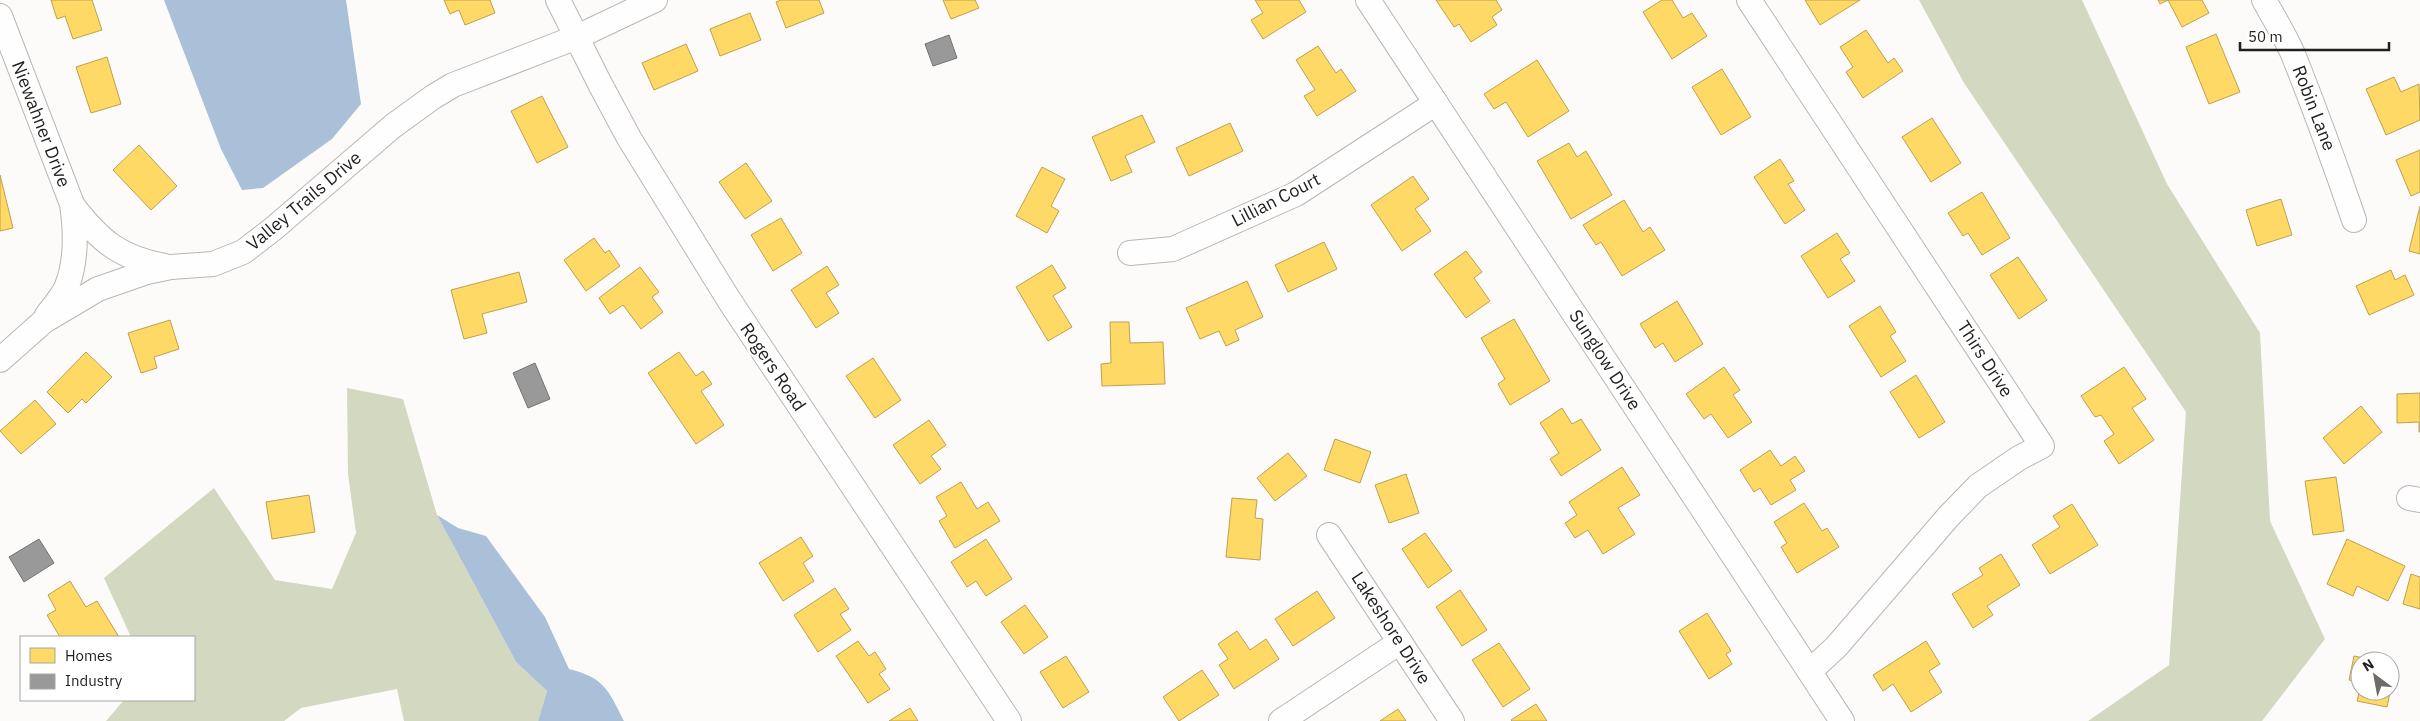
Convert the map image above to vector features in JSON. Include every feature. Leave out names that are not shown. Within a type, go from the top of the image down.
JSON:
[{"type":"street","name":"Rogers Road","points":[[558,0],[629,138],[729,300],[1009,721]]},
{"type":"street","name":"Valley Trails Drive","points":[[0,360],[44,321],[98,289],[147,272],[171,266],[213,264],[243,252],[273,229],[393,126],[433,97],[453,86],[577,37],[655,0]]},
{"type":"street","name":"Sunglow Drive","points":[[1368,0],[1842,721]]},
{"type":"street","name":"Thirs Drive","points":[[1748,0],[2042,446],[2019,458],[1978,486],[1949,516],[1836,647],[1810,671]]},
{"type":"street","name":"Robin Lane","points":[[2264,0],[2293,53],[2304,85],[2323,128],[2354,220]]},
{"type":"street","name":"Niewahner Drive","points":[[0,16],[72,204],[76,231],[73,263],[67,287],[44,321]]},
{"type":"street","name":"Lillian Court","points":[[1130,254],[1173,249],[1296,194],[1436,103]]},
{"type":"street","name":"Niewahner Drive","points":[[72,204],[91,229],[121,253],[142,261],[171,266]]},
{"type":"street","name":"Lakeshore Drive","points":[[1329,535],[1452,721]]},
{"type":"street","points":[[1282,721],[1400,642]]},
{"type":"green space","points":[[1919,0],[2082,0],[2167,184],[2260,333],[2270,521],[2325,639],[2262,721],[2088,721],[2169,665],[2186,412],[1964,83]]},
{"type":"green space","points":[[347,388],[403,399],[437,515],[516,662],[547,691],[538,721],[404,721],[397,689],[301,708],[284,721],[106,721],[123,701],[195,701],[195,636],[131,636],[104,578],[214,488],[275,580],[332,589],[356,533],[348,474]]},
{"type":"water","points":[[164,0],[346,0],[361,104],[332,139],[263,188],[242,190],[221,149]]},
{"type":"water","points":[[437,515],[458,528],[486,536],[545,617],[569,669],[598,681],[609,693],[624,721],[538,721],[547,691],[516,662]]},
{"type":"building: Homes","points":[[51,0],[92,0],[102,30],[73,39],[65,16],[57,19]]},
{"type":"building: Homes","points":[[444,0],[490,0],[495,13],[465,25],[459,10],[450,14]]},
{"type":"building: Homes","points":[[781,0],[819,0],[824,13],[786,28],[776,2]]},
{"type":"building: Homes","points":[[943,0],[975,0],[979,8],[951,19]]},
{"type":"building: Homes","points":[[1255,0],[1299,0],[1306,12],[1263,39],[1251,20],[1263,13]]},
{"type":"building: Homes","points":[[1436,0],[1496,0],[1502,10],[1492,17],[1497,25],[1471,42],[1459,24],[1454,27]]},
{"type":"building: Homes","points":[[1662,0],[1672,0],[1683,18],[1692,13],[1707,36],[1672,59],[1643,12]]},
{"type":"building: Homes","points":[[1805,0],[1860,0],[1820,25]]},
{"type":"building: Homes","points":[[2158,0],[2168,0],[2160,4]]},
{"type":"building: Homes","points":[[2168,0],[2202,0],[2209,13],[2182,27]]},
{"type":"building: Homes","points":[[750,13],[761,40],[720,56],[710,29]]},
{"type":"building: Homes","points":[[1866,30],[1888,63],[1894,58],[1903,71],[1863,98],[1846,72],[1853,67],[1840,47]]},
{"type":"building: Homes","points":[[2216,34],[2240,92],[2209,104],[2186,47]]},
{"type":"building: Homes","points":[[686,44],[698,71],[654,90],[642,63]]},
{"type":"building: Homes","points":[[1318,46],[1336,73],[1341,69],[1356,91],[1317,116],[1304,96],[1315,90],[1296,60]]},
{"type":"building: Homes","points":[[107,57],[121,104],[91,113],[76,67]]},
{"type":"building: Homes","points":[[1537,60],[1569,111],[1528,137],[1506,102],[1494,109],[1484,94]]},
{"type":"building: Homes","points":[[1722,69],[1751,117],[1721,135],[1692,87]]},
{"type":"building: Homes","points":[[2394,77],[2401,92],[2419,84],[2420,120],[2386,135],[2366,89]]},
{"type":"building: Homes","points":[[542,96],[568,147],[537,163],[511,111]]},
{"type":"building: Homes","points":[[1142,115],[1155,142],[1125,156],[1132,172],[1111,181],[1092,137]]},
{"type":"building: Homes","points":[[1932,118],[1961,163],[1931,182],[1902,137]]},
{"type":"building: Homes","points":[[1230,123],[1243,151],[1189,176],[1176,148]]},
{"type":"building: Homes","points":[[1569,143],[1577,157],[1586,151],[1612,195],[1571,219],[1537,161]]},
{"type":"building: Homes","points":[[139,145],[177,186],[151,210],[113,170]]},
{"type":"building: Homes","points":[[2420,150],[2420,192],[2411,196],[2396,160]]},
{"type":"building: Homes","points":[[1780,159],[1794,181],[1788,184],[1805,210],[1785,224],[1754,177]]},
{"type":"building: Homes","points":[[746,163],[772,201],[745,219],[719,182]]},
{"type":"building: Homes","points":[[1042,167],[1065,179],[1051,206],[1059,211],[1047,233],[1016,216]]},
{"type":"building: Homes","points":[[0,175],[13,228],[0,231]]},
{"type":"building: Homes","points":[[1413,176],[1429,199],[1415,209],[1431,231],[1402,251],[1371,205]]},
{"type":"building: Homes","points":[[1982,192],[2010,238],[1982,255],[1968,233],[1963,236],[1948,213]]},
{"type":"building: Homes","points":[[2281,199],[2292,235],[2257,246],[2246,210]]},
{"type":"building: Homes","points":[[1624,200],[1643,232],[1650,227],[1665,250],[1622,276],[1601,242],[1596,245],[1583,225]]},
{"type":"building: Homes","points":[[2420,206],[2420,254],[2409,251]]},
{"type":"building: Homes","points":[[781,218],[802,253],[773,271],[751,235]]},
{"type":"building: Homes","points":[[1837,233],[1850,253],[1840,259],[1855,281],[1828,298],[1801,256]]},
{"type":"building: Homes","points":[[594,238],[605,253],[609,250],[620,266],[586,291],[564,260]]},
{"type":"building: Homes","points":[[1324,242],[1337,269],[1288,292],[1275,265]]},
{"type":"building: Homes","points":[[1466,251],[1482,272],[1474,278],[1490,301],[1466,318],[1434,274]]},
{"type":"building: Homes","points":[[2018,257],[2047,300],[2019,319],[1990,275]]},
{"type":"building: Homes","points":[[1052,265],[1066,288],[1053,296],[1072,327],[1048,341],[1016,287]]},
{"type":"building: Homes","points":[[827,266],[839,285],[826,293],[839,313],[816,328],[791,290]]},
{"type":"building: Homes","points":[[640,267],[659,292],[652,297],[663,312],[641,329],[623,305],[610,314],[599,298]]},
{"type":"building: Homes","points":[[2391,270],[2395,280],[2405,275],[2414,295],[2369,315],[2356,286]]},
{"type":"building: Homes","points":[[519,272],[527,302],[482,314],[487,333],[464,339],[451,290]]},
{"type":"building: Homes","points":[[1247,281],[1263,317],[1235,330],[1239,340],[1226,346],[1219,331],[1200,339],[1186,308]]},
{"type":"building: Homes","points":[[1677,301],[1703,344],[1675,362],[1663,343],[1655,348],[1640,324]]},
{"type":"building: Homes","points":[[1880,306],[1896,332],[1890,336],[1906,361],[1881,377],[1849,326]]},
{"type":"building: Homes","points":[[1514,319],[1550,381],[1510,405],[1498,384],[1505,379],[1481,338]]},
{"type":"building: Homes","points":[[170,320],[179,349],[154,357],[157,368],[141,373],[128,333]]},
{"type":"building: Homes","points":[[1110,322],[1129,322],[1130,343],[1163,342],[1165,384],[1102,386],[1101,364],[1111,363]]},
{"type":"building: Homes","points":[[86,352],[112,377],[86,403],[82,399],[68,413],[47,392]]},
{"type":"building: Homes","points":[[679,352],[696,376],[703,371],[712,384],[701,391],[724,425],[696,444],[648,373]]},
{"type":"building: Homes","points":[[873,358],[901,400],[875,418],[846,376]]},
{"type":"building: Homes","points":[[1724,367],[1740,390],[1733,395],[1752,422],[1728,438],[1711,414],[1704,419],[1686,394]]},
{"type":"building: Homes","points":[[2124,367],[2146,399],[2132,408],[2154,440],[2119,464],[2104,441],[2114,434],[2101,415],[2095,417],[2081,396]]},
{"type":"building: Homes","points":[[1916,375],[1945,422],[1919,438],[1890,392]]},
{"type":"building: Homes","points":[[2420,393],[2419,432],[2419,422],[2397,423],[2397,394]]},
{"type":"building: Homes","points":[[35,400],[56,424],[21,454],[0,431]]},
{"type":"building: Homes","points":[[2361,406],[2382,432],[2344,464],[2323,438]]},
{"type":"building: Homes","points":[[1562,408],[1572,424],[1581,419],[1601,450],[1561,476],[1550,459],[1559,453],[1540,423]]},
{"type":"building: Homes","points":[[929,420],[946,445],[931,456],[941,469],[920,484],[893,445]]},
{"type":"building: Homes","points":[[1335,439],[1371,452],[1360,483],[1324,470]]},
{"type":"building: Homes","points":[[1770,450],[1781,466],[1795,456],[1805,471],[1790,480],[1796,490],[1771,505],[1760,488],[1754,492],[1740,470]]},
{"type":"building: Homes","points":[[1288,453],[1307,476],[1275,501],[1257,478]]},
{"type":"building: Homes","points":[[1622,467],[1640,495],[1618,508],[1635,534],[1603,554],[1588,530],[1575,538],[1565,523],[1577,515],[1569,502]]},
{"type":"building: Homes","points":[[1406,474],[1419,513],[1389,523],[1375,485]]},
{"type":"building: Homes","points":[[2336,477],[2344,531],[2313,535],[2305,481]]},
{"type":"building: Homes","points":[[961,482],[977,509],[988,502],[1000,521],[955,548],[939,521],[947,516],[936,497]]},
{"type":"building: Homes","points":[[309,495],[315,532],[272,539],[266,502]]},
{"type":"building: Homes","points":[[1232,498],[1257,500],[1255,518],[1263,519],[1260,560],[1226,557]]},
{"type":"building: Homes","points":[[1804,503],[1822,531],[1827,528],[1839,547],[1797,573],[1781,547],[1787,543],[1774,522]]},
{"type":"building: Homes","points":[[2072,504],[2098,545],[2050,574],[2032,545],[2060,527],[2053,516]]},
{"type":"building: Homes","points":[[1425,533],[1452,571],[1428,588],[1402,549]]},
{"type":"building: Homes","points":[[801,537],[813,556],[803,563],[814,581],[783,601],[759,563]]},
{"type":"building: Homes","points":[[986,539],[1012,579],[986,596],[976,581],[967,587],[951,562]]},
{"type":"building: Homes","points":[[2347,539],[2405,566],[2388,601],[2357,586],[2353,596],[2327,584]]},
{"type":"building: Homes","points":[[2001,554],[2020,585],[1987,606],[1993,615],[1973,628],[1952,594],[1983,575],[1979,568]]},
{"type":"building: Homes","points":[[2411,574],[2420,577],[2420,609],[2403,604]]},
{"type":"building: Homes","points":[[70,581],[86,607],[97,601],[118,636],[59,636],[47,615],[56,610],[48,595]]},
{"type":"building: Homes","points":[[835,588],[849,609],[840,614],[851,630],[818,652],[794,615]]},
{"type":"building: Homes","points":[[1460,590],[1487,630],[1462,646],[1436,607]]},
{"type":"building: Homes","points":[[1317,591],[1335,618],[1293,646],[1275,619]]},
{"type":"building: Homes","points":[[1025,605],[1048,637],[1024,654],[1001,622]]},
{"type":"building: Homes","points":[[1707,613],[1731,651],[1726,654],[1732,664],[1709,679],[1679,631]]},
{"type":"building: Homes","points":[[1237,631],[1250,650],[1266,639],[1279,659],[1234,689],[1219,665],[1228,659],[1218,644]]},
{"type":"building: Homes","points":[[858,641],[869,656],[875,652],[886,669],[879,674],[890,689],[868,703],[836,656]]},
{"type":"building: Homes","points":[[1926,641],[1940,664],[1929,671],[1942,692],[1911,712],[1893,684],[1883,691],[1873,675]]},
{"type":"building: Homes","points":[[1499,643],[1530,689],[1503,707],[1472,660]]},
{"type":"building: Homes","points":[[1066,656],[1089,692],[1063,708],[1040,672]]},
{"type":"building: Homes","points":[[1202,670],[1219,695],[1179,721],[1163,697]]},
{"type":"building: Homes","points":[[2357,701],[2388,701],[2387,707]]},
{"type":"building: Homes","points":[[1536,704],[1547,721],[1511,720]]},
{"type":"building: Homes","points":[[910,708],[918,721],[889,721]]},
{"type":"building: Homes","points":[[1398,709],[1406,721],[1380,721]]},
{"type":"building: Industry","points":[[949,35],[957,58],[933,66],[925,44]]},
{"type":"building: Industry","points":[[535,363],[550,399],[528,408],[513,373]]},
{"type":"building: Industry","points":[[39,539],[54,563],[24,582],[9,557]]}]
